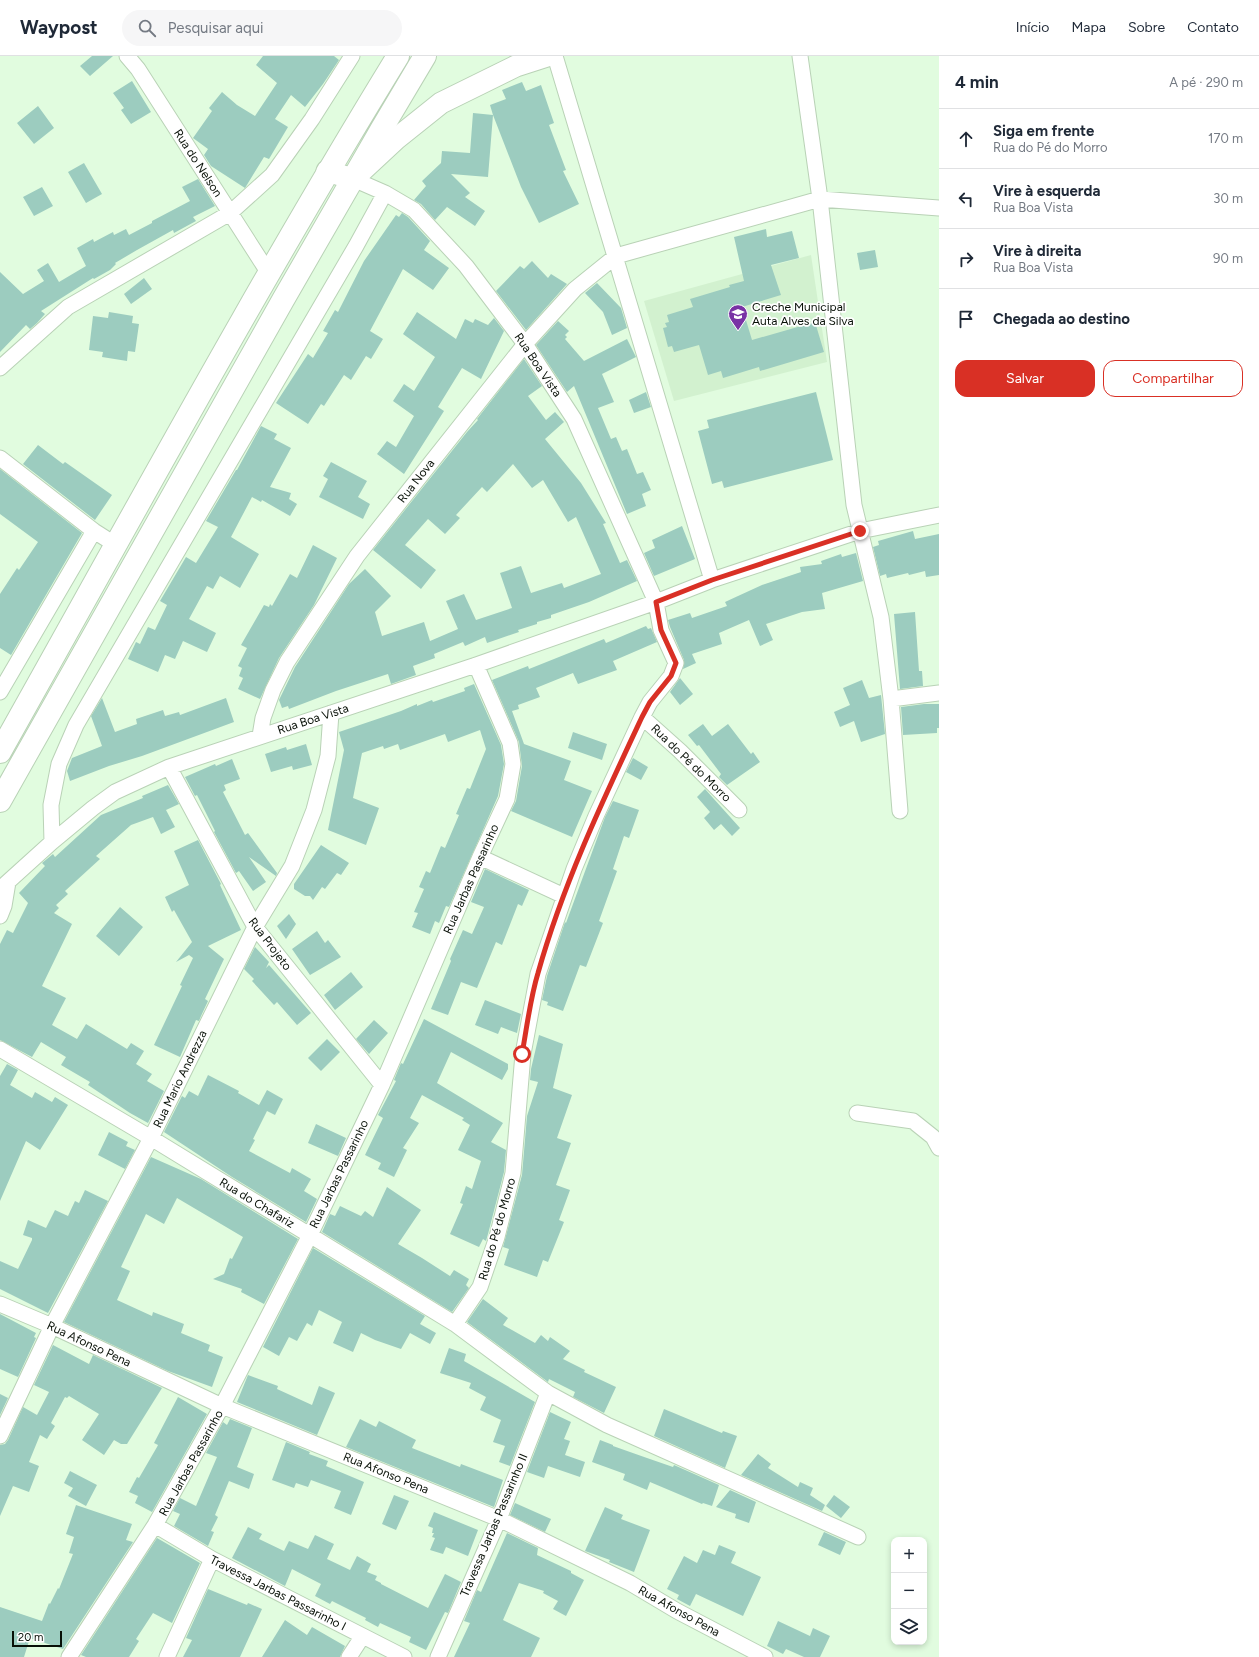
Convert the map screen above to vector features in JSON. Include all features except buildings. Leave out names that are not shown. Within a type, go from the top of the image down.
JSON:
[{"type":"main road","points":[[0,752],[268,272],[327,171],[398,56]]},
{"type":"main road","points":[[0,802],[275,314],[425,56]]},
{"type":"main road","points":[[354,179],[396,139],[441,103],[516,66],[547,56]]},
{"type":"main road","points":[[327,171],[354,179]]},
{"type":"street","name":"Rua do Nelson","points":[[127,56],[138,69],[268,272]]},
{"type":"street","points":[[0,368],[68,307],[230,213],[272,175],[312,119],[352,56]]},
{"type":"street","points":[[555,56],[712,580]]},
{"type":"street","points":[[800,56],[820,199],[854,505],[881,617],[891,699],[900,811]]},
{"type":"street","name":"Rua Boa Vista","points":[[354,179],[385,193],[414,210],[466,266],[525,344],[574,418],[656,602],[661,630],[676,663]]},
{"type":"street","points":[[52,842],[51,805],[59,764],[76,725],[385,193]]},
{"type":"street","points":[[616,256],[820,199],[939,208]]},
{"type":"street","name":"Rua Nova","points":[[260,736],[263,718],[273,690],[287,662],[357,556],[525,344],[575,289],[616,256]]},
{"type":"street","points":[[0,458],[94,531],[116,545]]},
{"type":"street","name":"Rua Boa Vista","points":[[4,886],[52,842],[115,792],[169,767],[476,665],[656,602],[712,580],[860,531],[939,515]]},
{"type":"street","points":[[0,692],[94,531]]},
{"type":"street","name":"Rua do Pé do Morro","points":[[455,1324],[480,1287],[497,1237],[513,1173],[522,1054],[538,974],[564,896],[596,816],[642,717],[650,702],[671,676],[676,663]]},
{"type":"street","name":"Rua Jarbas Passarinho","points":[[69,1657],[155,1525],[222,1406],[310,1235],[382,1085],[480,857],[507,799],[513,764],[510,743],[476,665]]},
{"type":"street","points":[[891,699],[939,693]]},
{"type":"street","name":"Rua Mario Andrezza","points":[[0,1436],[52,1326],[151,1138],[255,927],[292,866],[314,810],[328,756],[331,713]]},
{"type":"street","name":"Rua do Pé do Morro","points":[[642,717],[686,756],[739,810]]},
{"type":"street","name":"Rua Projeto","points":[[169,767],[255,927],[382,1085]]},
{"type":"street","points":[[480,857],[564,896]]},
{"type":"street","points":[[0,916],[4,906],[4,886]]},
{"type":"street","name":"Rua do Chafariz","points":[[0,1049],[151,1138],[455,1324],[548,1393],[607,1425],[858,1537]]},
{"type":"street","points":[[857,1113],[913,1121],[933,1137],[939,1148]]},
{"type":"street","name":"Rua Afonso Pena","points":[[0,1304],[52,1326],[222,1406],[499,1520],[630,1583],[677,1611],[766,1657]]},
{"type":"street","name":"Travessa Jarbas Passarinho II","points":[[438,1657],[499,1520],[548,1393]]},
{"type":"street","name":"Travessa Jarbas Passarinho I","points":[[155,1525],[212,1560],[404,1657]]},
{"type":"street","points":[[167,1657],[212,1560]]},
{"type":"street","points":[[349,1657],[362,1637]]},
{"type":"shaded area","name":"Creche Municipal Auta Alves da Silva","points":[[811,255],[827,362],[674,401],[644,301]]},
{"type":"place","name":"Creche Municipal Auta Alves da Silva","points":[[738,331]]},
{"type":"route","points":[[522,1054],[538,974],[574,869],[596,816],[642,717],[650,702],[675,669],[676,663],[661,630],[656,602],[712,580],[860,531]]}]
